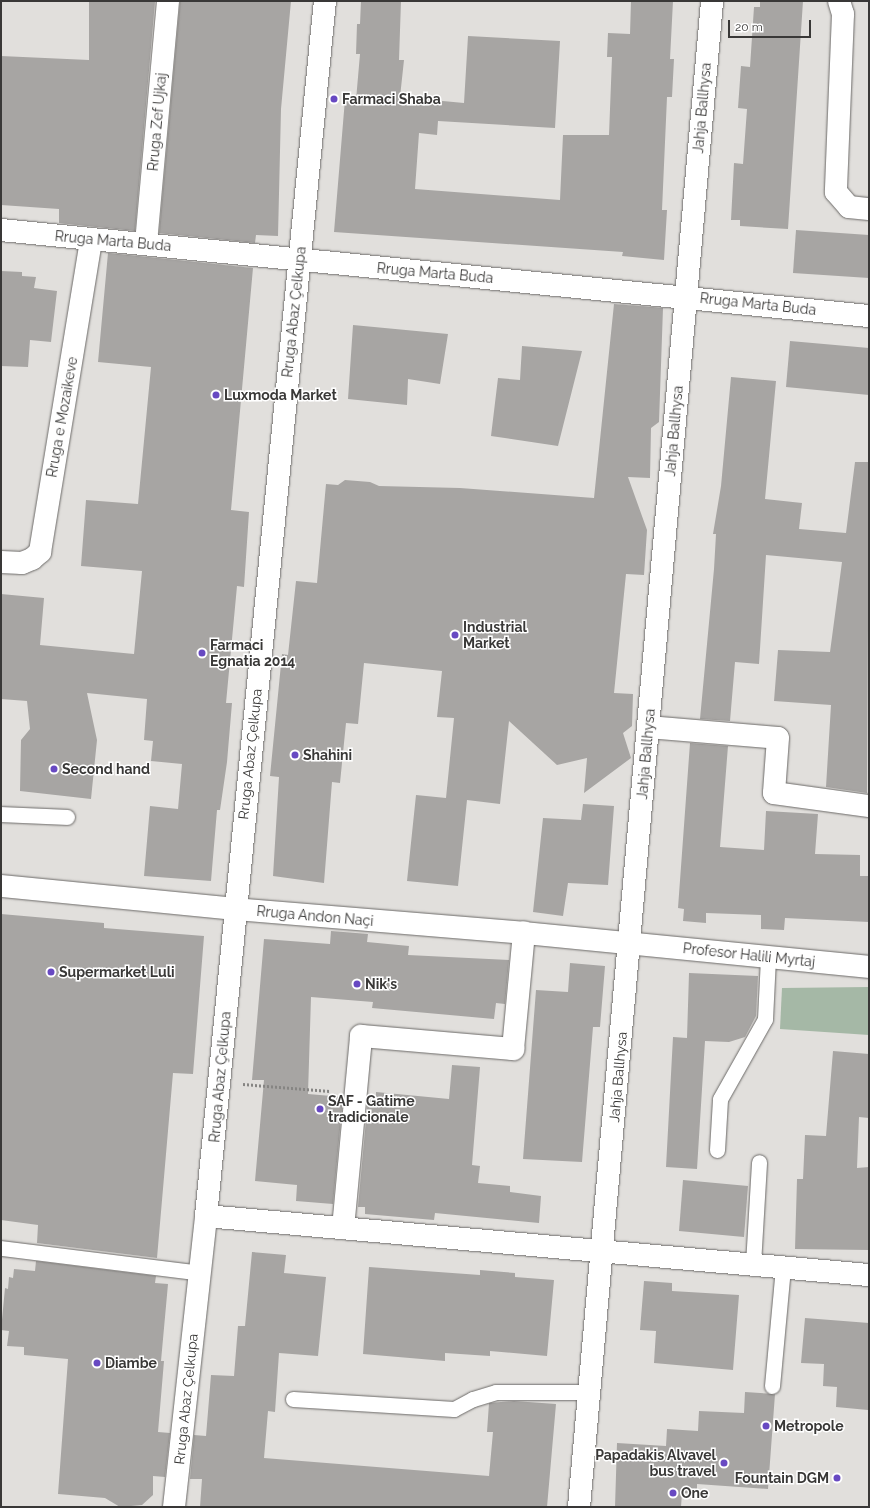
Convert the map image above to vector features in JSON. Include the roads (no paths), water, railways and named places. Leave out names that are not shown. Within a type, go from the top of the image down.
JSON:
[{"type":"street","name":"Rruga Zef Ujkaj","points":[[146,243],[168,1]]},
{"type":"street","name":"Rruga Abaz Çelkupa","points":[[174,1507],[206,1216],[325,1]]},
{"type":"street","name":"Jahja Ballhysa","points":[[579,1507],[712,1]]},
{"type":"street","points":[[839,1],[843,14],[836,192],[849,207],[869,209]]},
{"type":"street","name":"Rruga Marta Buda","points":[[1,230],[91,240],[146,243],[299,261],[686,296],[869,316]]},
{"type":"street","name":"Rruga e Mozaikeve","points":[[1,562],[22,563],[32,560],[40,552],[91,240]]},
{"type":"street","points":[[648,727],[778,738],[774,793],[869,806]]},
{"type":"street","name":"Rruga Andon Naçi","points":[[1,886],[235,909],[630,943]]},
{"type":"street","points":[[343,1228],[361,1036],[513,1049],[524,933]]},
{"type":"street","name":"Profesor Halili Myrtaj","points":[[630,943],[869,967]]},
{"type":"street","points":[[206,1216],[869,1274]]},
{"type":"lane","points":[[1,814],[67,817]]},
{"type":"lane","points":[[717,1150],[720,1100],[765,1019],[768,957]]},
{"type":"lane","points":[[753,1264],[759,1162]]},
{"type":"lane","points":[[1,1248],[200,1273]]},
{"type":"lane","points":[[772,1386],[783,1267]]},
{"type":"lane","points":[[293,1399],[454,1409],[473,1399],[496,1392],[590,1392]]},
{"type":"place","name":"Farmaci Shaba","points":[[334,99]]},
{"type":"place","name":"Luxmoda Market","points":[[216,395]]},
{"type":"place","name":"Industrial Market","points":[[455,635]]},
{"type":"place","name":"Farmaci Egnatia 2014","points":[[202,653]]},
{"type":"place","name":"Shahini","points":[[295,755]]},
{"type":"place","name":"Second hand","points":[[54,769]]},
{"type":"place","name":"Supermarket Luli","points":[[51,972]]},
{"type":"place","name":"Nik's","points":[[357,984]]},
{"type":"place","name":"SAF - Gatime tradicionale","points":[[320,1109]]},
{"type":"place","name":"Diambe","points":[[97,1363]]},
{"type":"place","name":"Metropole","points":[[766,1426]]},
{"type":"place","name":"Papadakis Alvavel bus travel","points":[[724,1463]]},
{"type":"place","name":"Fountain DGM","points":[[837,1478]]},
{"type":"place","name":"One","points":[[673,1493]]}]
